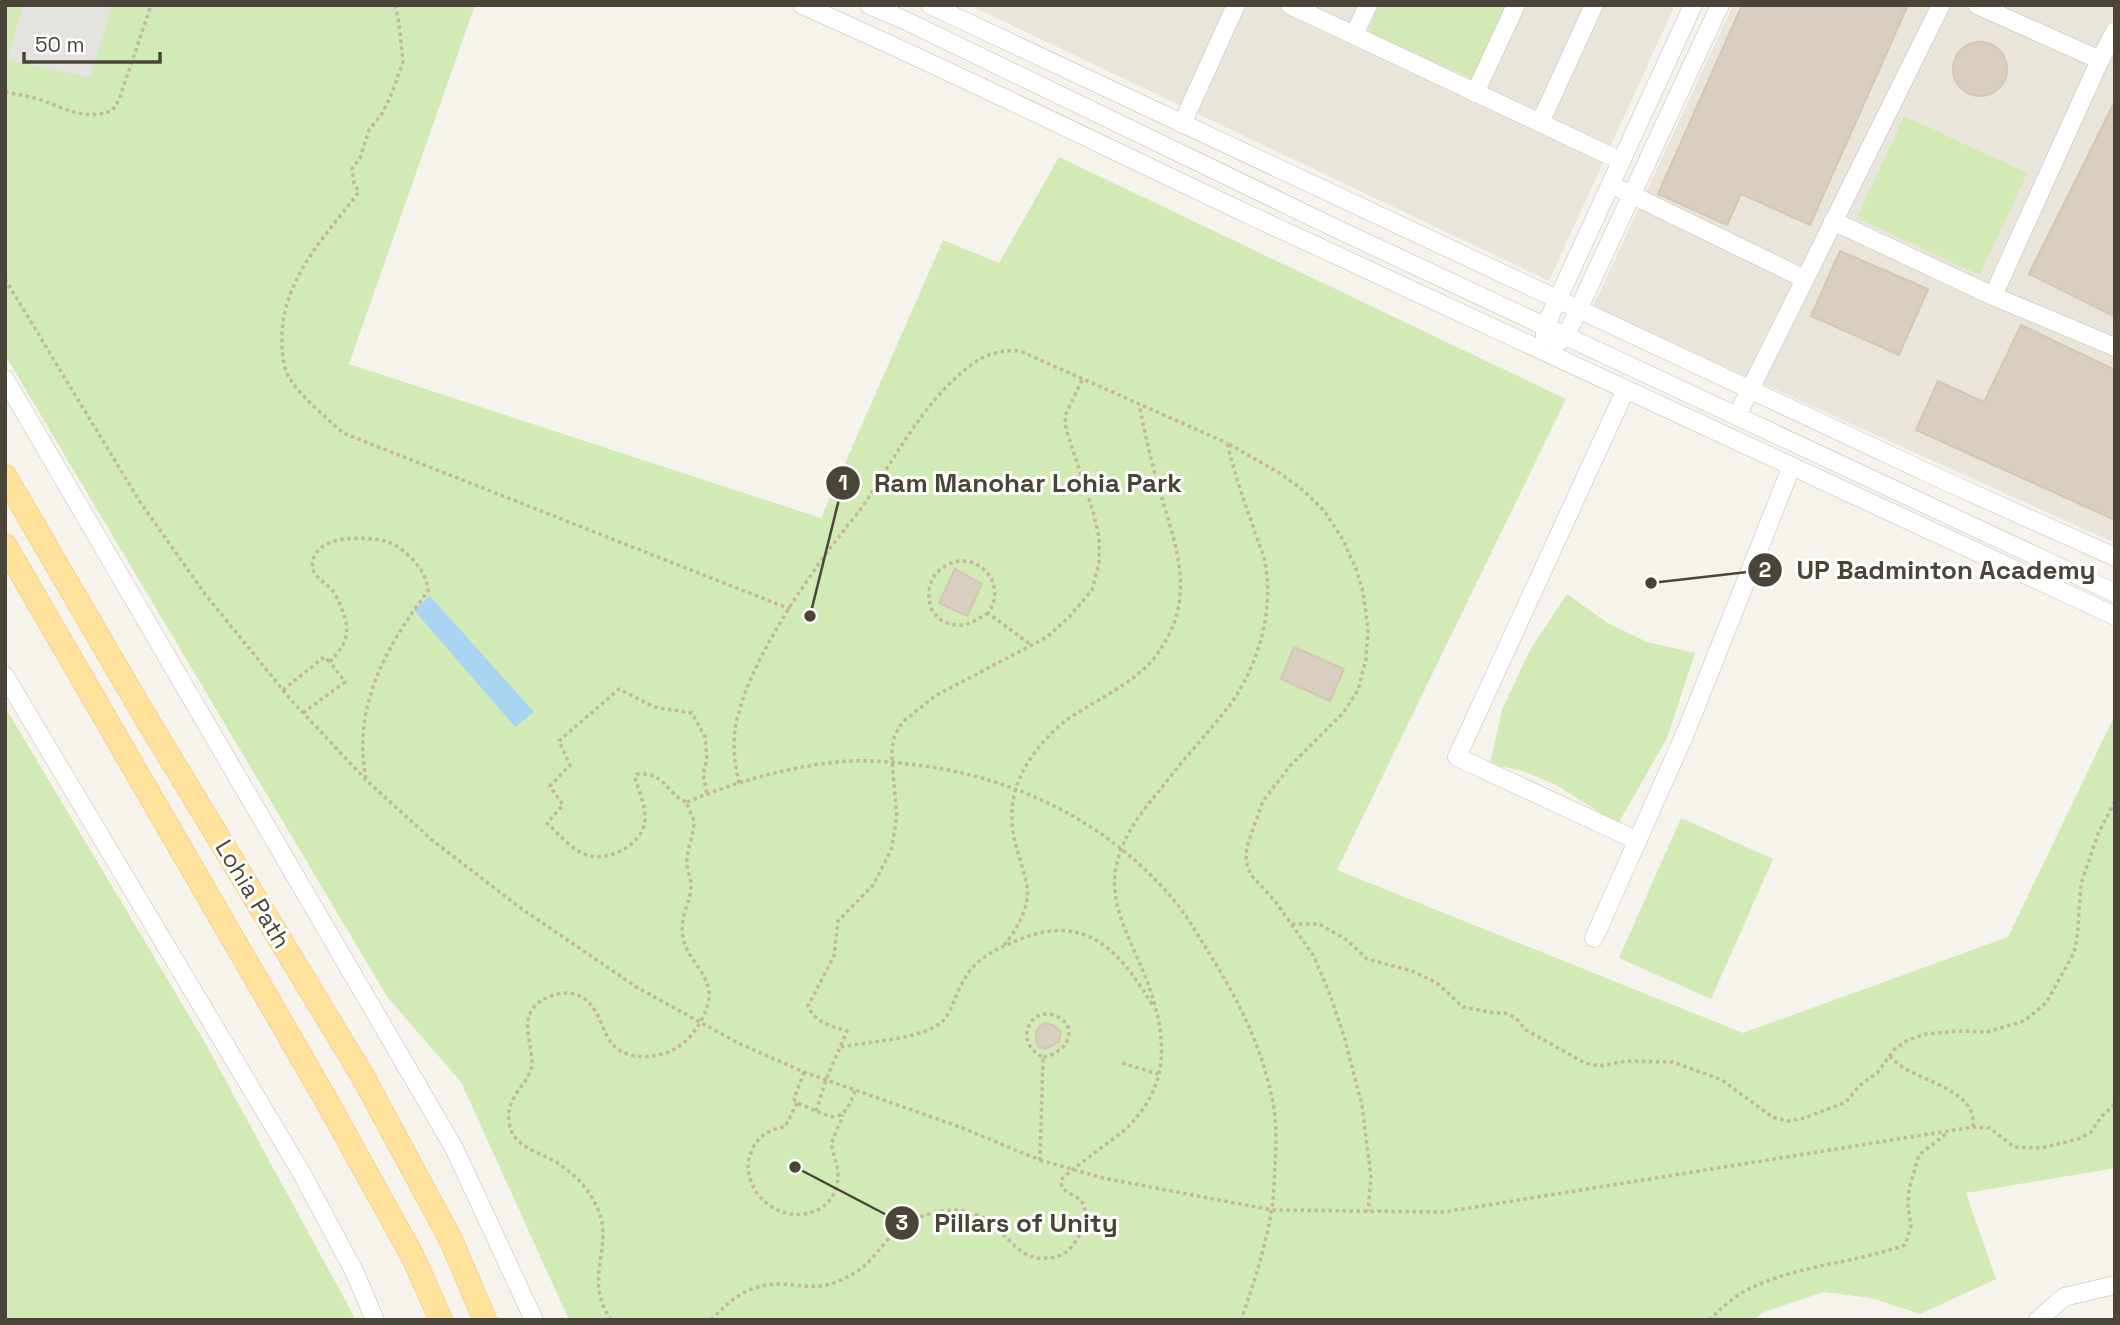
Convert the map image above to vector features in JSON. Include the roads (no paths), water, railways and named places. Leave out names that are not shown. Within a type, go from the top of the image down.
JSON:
[{"type":"main road","name":"Lohia Path","points":[[5,476],[143,713],[362,1075],[451,1240],[485,1320]]},
{"type":"main road","name":"Lohia Path","points":[[5,545],[332,1110],[413,1257],[441,1320]]},
{"type":"street","points":[[802,5],[897,46],[1625,391],[2115,616]]},
{"type":"street","points":[[869,5],[1545,327],[2115,593]]},
{"type":"street","points":[[930,5],[1945,481],[2115,557]]},
{"type":"street","points":[[1182,124],[1236,5]]},
{"type":"street","points":[[1290,5],[1317,11],[1354,35],[1621,161]]},
{"type":"street","points":[[1354,35],[1368,5]]},
{"type":"street","points":[[1475,93],[1516,5]]},
{"type":"street","points":[[1540,123],[1594,5]]},
{"type":"street","points":[[1546,354],[1545,327],[1693,5]]},
{"type":"street","points":[[1546,354],[1566,336],[1720,5]]},
{"type":"street","points":[[1737,416],[1941,5]]},
{"type":"street","points":[[1978,5],[2100,60]]},
{"type":"street","points":[[1993,296],[2115,32]]},
{"type":"street","points":[[1611,184],[1805,279]]},
{"type":"street","points":[[1833,221],[1993,296],[2115,347]]},
{"type":"street","points":[[5,379],[454,1148],[534,1320]]},
{"type":"street","points":[[1625,391],[1457,757],[1637,841]]},
{"type":"street","points":[[1594,938],[1685,734],[1791,468]]},
{"type":"street","points":[[5,676],[301,1172],[355,1273],[375,1320]]},
{"type":"street","points":[[2038,1320],[2064,1297],[2115,1285]]},
{"type":"water","points":[[430,596],[534,712],[515,727],[414,610]]},
{"type":"place","name":"UP Badminton Academy","points":[[1651,583]]},
{"type":"place","name":"Ram Manohar Lohia Park","points":[[810,616]]},
{"type":"place","name":"Pillars of Unity","points":[[795,1167]]}]
